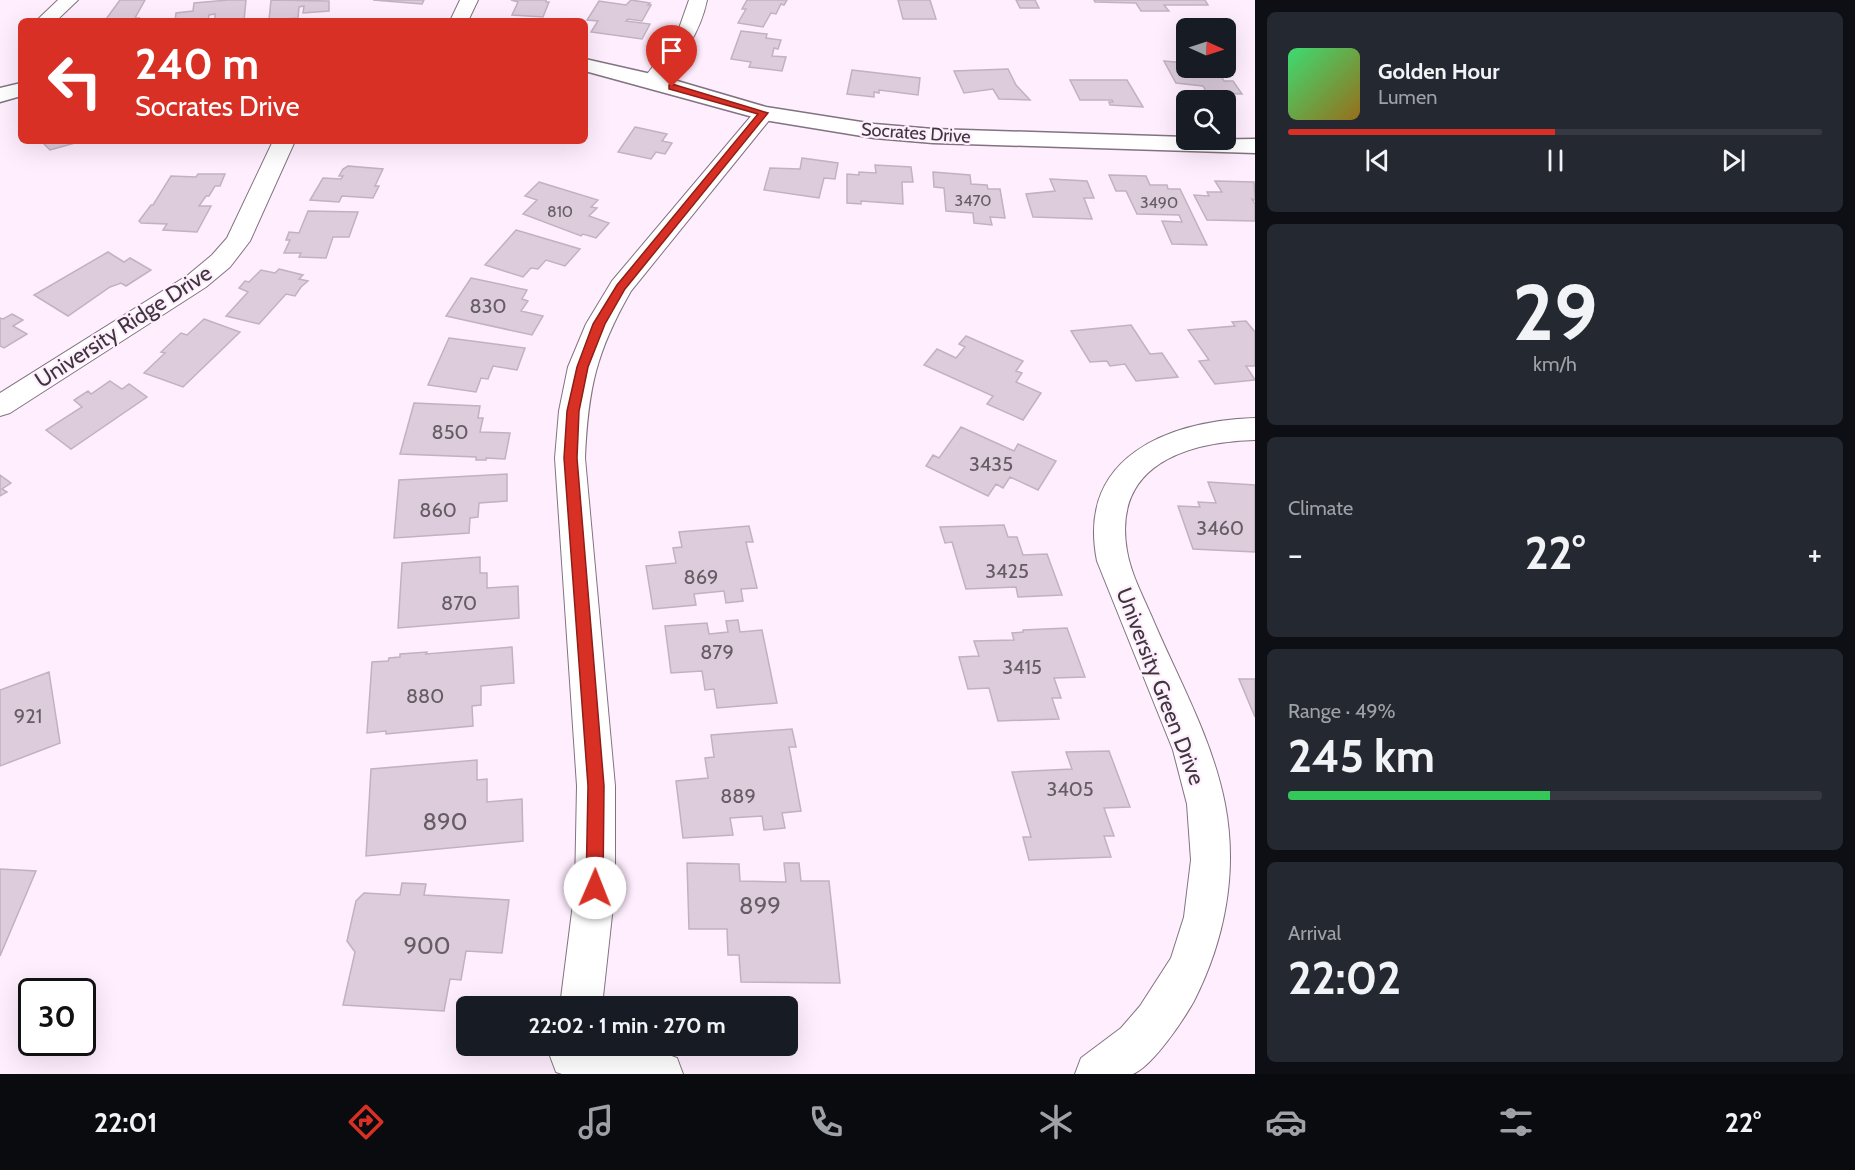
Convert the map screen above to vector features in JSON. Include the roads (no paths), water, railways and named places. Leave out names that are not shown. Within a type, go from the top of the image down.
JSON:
[{"type":"street","points":[[48,18],[69,0]]},
{"type":"street","points":[[460,18],[469,0]]},
{"type":"street","points":[[652,81],[674,56],[688,32],[698,0]]},
{"type":"street","name":"Socrates Drive","points":[[588,66],[652,81],[764,113],[874,131],[933,136],[1255,146]]},
{"type":"street","points":[[0,95],[18,90]]},
{"type":"street","points":[[583,996],[595,888],[596,786],[570,458],[573,411],[582,367],[595,335],[621,287],[764,113]]},
{"type":"street","name":"University Ridge Drive","points":[[0,406],[197,282],[221,261],[245,229],[283,144]]},
{"type":"street","name":"University Green Drive","points":[[1097,1074],[1137,1042],[1172,999],[1198,946],[1210,890],[1210,831],[1201,781],[1186,737],[1116,572],[1110,541],[1112,509],[1123,482],[1140,462],[1165,445],[1197,434],[1233,429],[1255,429]]},
{"type":"street","points":[[572,1059],[661,1074]]}]
